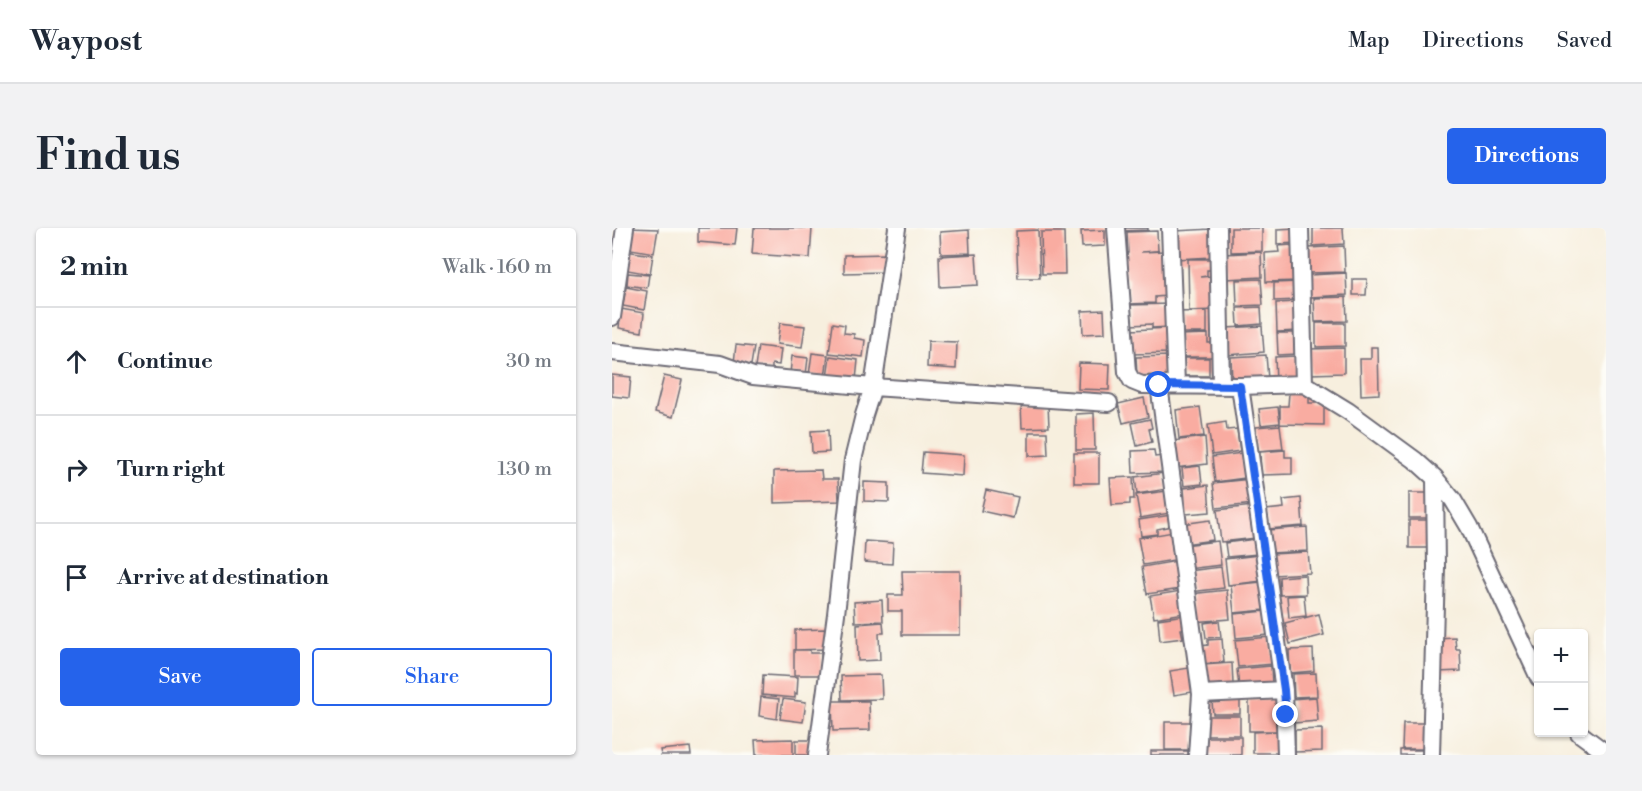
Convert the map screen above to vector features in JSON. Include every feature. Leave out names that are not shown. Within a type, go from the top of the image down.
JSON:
[{"type":"street","points":[[612,316],[625,228]]},
{"type":"street","points":[[817,755],[854,460],[873,387],[897,228]]},
{"type":"street","points":[[1116,228],[1127,372],[1132,381],[1240,386],[1304,384],[1348,411],[1415,460],[1435,478],[1453,500],[1469,527],[1534,667]]},
{"type":"street","points":[[1170,228],[1168,384],[1201,694],[1197,755]]},
{"type":"street","points":[[1218,228],[1221,384]]},
{"type":"street","points":[[1300,228],[1304,384]]},
{"type":"street","points":[[612,352],[720,364],[753,376],[1109,404]]},
{"type":"street","points":[[1240,386],[1284,690],[1286,755]]},
{"type":"street","points":[[1431,755],[1436,567],[1435,478]]},
{"type":"street","points":[[1201,694],[1284,690]]},
{"type":"street","points":[[1585,737],[1606,753]]},
{"type":"building","points":[[628,228],[658,229],[654,253],[625,248]]},
{"type":"building","points":[[698,228],[737,228],[735,245],[698,242]]},
{"type":"building","points":[[754,228],[812,228],[810,258],[752,254]]},
{"type":"building","points":[[1122,228],[1148,228],[1148,230],[1122,231]]},
{"type":"building","points":[[1231,228],[1262,228],[1262,251],[1231,252]]},
{"type":"building","points":[[1297,228],[1298,243],[1277,244],[1277,229]]},
{"type":"building","points":[[1313,228],[1343,228],[1344,244],[1313,246]]},
{"type":"building","points":[[1212,229],[1213,257],[1176,259],[1175,231]]},
{"type":"building","points":[[969,230],[970,253],[941,254],[940,232]]},
{"type":"building","points":[[1038,230],[1040,278],[1018,278],[1016,231]]},
{"type":"building","points":[[1105,230],[1105,246],[1082,247],[1081,231]]},
{"type":"building","points":[[1157,231],[1158,251],[1141,252],[1165,251],[1167,296],[1155,297],[1155,303],[1129,304],[1124,253],[1128,253],[1127,232]]},
{"type":"building","points":[[1041,232],[1064,232],[1065,274],[1042,274]]},
{"type":"building","points":[[1291,245],[1292,249],[1297,249],[1298,281],[1266,282],[1265,253],[1279,252],[1278,246]]},
{"type":"building","points":[[1344,246],[1345,272],[1309,273],[1308,248]]},
{"type":"building","points":[[625,251],[653,255],[650,274],[622,269]]},
{"type":"building","points":[[1261,252],[1262,277],[1226,279],[1225,254]]},
{"type":"building","points":[[888,254],[885,272],[844,273],[844,255]]},
{"type":"building","points":[[976,254],[978,285],[940,287],[939,256]]},
{"type":"building","points":[[1188,259],[1212,259],[1213,270],[1207,270],[1207,276],[1200,277],[1213,276],[1215,310],[1189,311]]},
{"type":"building","points":[[628,273],[649,275],[647,288],[627,285]]},
{"type":"building","points":[[1346,273],[1347,295],[1310,297],[1309,275]]},
{"type":"building","points":[[1261,279],[1263,305],[1237,306],[1236,280]]},
{"type":"building","points":[[1353,279],[1367,279],[1366,295],[1353,295]]},
{"type":"building","points":[[1298,282],[1299,300],[1274,301],[1274,283]]},
{"type":"building","points":[[626,287],[647,291],[644,310],[623,306]]},
{"type":"building","points":[[1346,297],[1347,321],[1315,322],[1314,298]]},
{"type":"building","points":[[1297,302],[1299,331],[1277,332],[1276,303]]},
{"type":"building","points":[[1170,304],[1170,327],[1152,328],[1152,324],[1130,325],[1129,305]]},
{"type":"building","points":[[1261,307],[1262,324],[1238,326],[1237,308]]},
{"type":"building","points":[[621,309],[644,313],[642,332],[619,328]]},
{"type":"building","points":[[1104,310],[1105,333],[1083,334],[1082,311]]},
{"type":"building","points":[[1207,311],[1207,333],[1178,333],[1178,312]]},
{"type":"building","points":[[780,323],[805,326],[802,347],[777,344]]},
{"type":"building","points":[[833,323],[845,325],[844,333],[854,334],[854,338],[865,340],[863,357],[829,353]]},
{"type":"building","points":[[1316,323],[1345,323],[1345,346],[1316,347]]},
{"type":"building","points":[[1262,326],[1264,352],[1227,355],[1226,328]]},
{"type":"building","points":[[1169,328],[1170,353],[1132,354],[1131,330]]},
{"type":"building","points":[[1277,333],[1296,333],[1297,354],[1278,355]]},
{"type":"building","points":[[1208,334],[1208,343],[1215,343],[1215,357],[1179,357],[1178,335]]},
{"type":"building","points":[[928,341],[957,342],[956,369],[927,367]]},
{"type":"building","points":[[736,345],[754,347],[751,365],[734,363]]},
{"type":"building","points":[[758,346],[781,349],[779,365],[772,364],[772,370],[755,368]]},
{"type":"building","points":[[1371,347],[1378,347],[1379,394],[1361,395],[1360,359],[1371,359]]},
{"type":"building","points":[[1344,348],[1344,373],[1310,374],[1309,349]]},
{"type":"building","points":[[812,353],[828,355],[825,377],[809,375]]},
{"type":"building","points":[[1266,355],[1268,379],[1232,381],[1231,357]]},
{"type":"building","points":[[792,356],[808,358],[806,375],[790,373]]},
{"type":"building","points":[[830,356],[858,360],[856,380],[827,377]]},
{"type":"building","points":[[1171,356],[1172,378],[1155,378],[1155,375],[1137,376],[1136,357]]},
{"type":"building","points":[[1296,356],[1297,380],[1276,381],[1275,357]]},
{"type":"building","points":[[1182,358],[1209,358],[1209,376],[1182,376]]},
{"type":"building","points":[[1079,363],[1110,364],[1109,390],[1078,389]]},
{"type":"building","points":[[612,375],[631,377],[629,398],[612,396]]},
{"type":"building","points":[[664,376],[682,380],[673,417],[655,412]]},
{"type":"building","points":[[1289,393],[1309,394],[1309,403],[1324,403],[1324,425],[1280,424],[1280,406],[1288,406]]},
{"type":"building","points":[[1144,398],[1148,417],[1123,423],[1118,404]]},
{"type":"building","points":[[1021,404],[1048,404],[1049,427],[1022,428]]},
{"type":"building","points":[[1200,407],[1204,436],[1179,439],[1176,410]]},
{"type":"building","points":[[1278,407],[1280,423],[1261,425],[1259,409]]},
{"type":"building","points":[[1094,413],[1095,450],[1076,450],[1076,414]]},
{"type":"building","points":[[1150,419],[1152,428],[1149,429],[1152,442],[1137,446],[1132,423]]},
{"type":"building","points":[[1226,422],[1227,430],[1237,429],[1240,451],[1212,455],[1208,425]]},
{"type":"building","points":[[1280,425],[1283,449],[1257,451],[1256,427]]},
{"type":"building","points":[[828,430],[829,452],[812,453],[811,431]]},
{"type":"building","points":[[1029,432],[1047,432],[1048,455],[1029,456]]},
{"type":"building","points":[[1205,437],[1207,464],[1175,468],[1171,441]]},
{"type":"building","points":[[1154,450],[1155,457],[1163,456],[1164,472],[1133,473],[1132,451]]},
{"type":"building","points":[[1285,450],[1285,457],[1292,457],[1292,474],[1261,475],[1260,452]]},
{"type":"building","points":[[923,452],[964,455],[963,476],[921,473]]},
{"type":"building","points":[[1074,453],[1099,453],[1099,483],[1074,483]]},
{"type":"building","points":[[1242,453],[1245,478],[1215,482],[1212,457]]},
{"type":"building","points":[[1200,466],[1202,484],[1184,486],[1182,468]]},
{"type":"building","points":[[821,470],[822,479],[838,479],[839,501],[774,503],[774,471]]},
{"type":"building","points":[[1164,473],[1167,489],[1137,494],[1135,477]]},
{"type":"building","points":[[1133,477],[1134,499],[1130,499],[1130,504],[1112,505],[1110,478]]},
{"type":"building","points":[[1251,479],[1254,504],[1216,508],[1213,483]]},
{"type":"building","points":[[864,482],[889,483],[889,502],[864,501]]},
{"type":"building","points":[[1208,485],[1210,512],[1186,514],[1184,488]]},
{"type":"building","points":[[986,490],[1018,497],[1013,518],[981,511]]},
{"type":"building","points":[[1167,491],[1170,513],[1140,518],[1136,495]]},
{"type":"building","points":[[1409,493],[1428,493],[1428,518],[1409,518]]},
{"type":"building","points":[[1301,498],[1303,526],[1268,529],[1266,510],[1284,508],[1283,500]]},
{"type":"building","points":[[1253,506],[1256,538],[1221,542],[1217,510]]},
{"type":"building","points":[[1171,515],[1172,526],[1157,529],[1157,534],[1141,536],[1139,520]]},
{"type":"building","points":[[1210,520],[1213,540],[1184,544],[1182,524]]},
{"type":"building","points":[[1409,520],[1431,520],[1431,548],[1409,548]]},
{"type":"building","points":[[1307,527],[1308,551],[1270,553],[1268,530]]},
{"type":"building","points":[[1173,532],[1174,560],[1143,565],[1138,538]]},
{"type":"building","points":[[1256,539],[1258,554],[1227,557],[1225,543]]},
{"type":"building","points":[[865,541],[893,543],[892,564],[864,562]]},
{"type":"building","points":[[1218,541],[1221,565],[1187,569],[1184,545]]},
{"type":"building","points":[[1308,552],[1310,573],[1273,575],[1272,554]]},
{"type":"building","points":[[1259,555],[1262,581],[1228,585],[1225,559]]},
{"type":"building","points":[[1177,561],[1181,589],[1147,594],[1142,567]]},
{"type":"building","points":[[1221,567],[1224,588],[1190,592],[1188,571]]},
{"type":"building","points":[[902,571],[960,571],[960,635],[902,635],[902,611],[888,611],[888,595],[903,595]]},
{"type":"building","points":[[1305,575],[1306,594],[1280,595],[1279,577]]},
{"type":"building","points":[[1262,582],[1265,610],[1234,613],[1231,585]]},
{"type":"building","points":[[1227,590],[1230,619],[1193,622],[1190,594]]},
{"type":"building","points":[[1181,591],[1185,613],[1154,618],[1150,596]]},
{"type":"building","points":[[1304,595],[1306,616],[1289,618],[1287,596]]},
{"type":"building","points":[[882,600],[883,621],[855,622],[854,602]]},
{"type":"building","points":[[1267,611],[1269,635],[1236,638],[1234,614]]},
{"type":"building","points":[[1319,614],[1324,635],[1290,644],[1285,623]]},
{"type":"building","points":[[1185,615],[1187,628],[1181,629],[1183,638],[1160,641],[1158,619]]},
{"type":"building","points":[[1219,621],[1221,637],[1206,638],[1204,623]]},
{"type":"building","points":[[883,622],[884,633],[879,633],[880,660],[858,661],[857,624]]},
{"type":"building","points":[[826,629],[826,649],[795,650],[795,630]]},
{"type":"building","points":[[1271,637],[1274,664],[1238,667],[1235,640]]},
{"type":"building","points":[[1455,637],[1456,649],[1460,649],[1461,671],[1437,672],[1437,638]]},
{"type":"building","points":[[1222,639],[1224,662],[1201,664],[1200,646],[1208,645],[1208,640]]},
{"type":"building","points":[[1313,649],[1314,671],[1290,673],[1289,650]]},
{"type":"building","points":[[794,650],[821,653],[821,675],[794,675]]},
{"type":"building","points":[[1232,663],[1233,684],[1204,686],[1202,665]]},
{"type":"building","points":[[1271,666],[1272,685],[1239,687],[1237,669]]},
{"type":"building","points":[[1195,667],[1199,691],[1174,695],[1170,671]]},
{"type":"building","points":[[1316,673],[1317,696],[1294,697],[1293,674]]},
{"type":"building","points":[[763,675],[798,677],[795,698],[762,695]]},
{"type":"building","points":[[881,675],[882,699],[842,700],[841,676]]},
{"type":"building","points":[[761,697],[779,699],[777,719],[759,716]]},
{"type":"building","points":[[1316,697],[1318,721],[1294,723],[1292,699]]},
{"type":"building","points":[[783,699],[806,702],[803,722],[780,719]]},
{"type":"building","points":[[1279,699],[1280,731],[1249,731],[1249,700]]},
{"type":"building","points":[[1240,700],[1240,714],[1213,714],[1212,701]]},
{"type":"building","points":[[832,701],[869,701],[870,730],[833,731]]},
{"type":"building","points":[[1205,716],[1240,716],[1240,735],[1205,735]]},
{"type":"building","points":[[1165,722],[1194,722],[1194,750],[1165,750]]},
{"type":"building","points":[[1403,723],[1426,723],[1426,749],[1402,749]]},
{"type":"building","points":[[1322,729],[1322,751],[1295,752],[1295,730]]},
{"type":"building","points":[[1280,731],[1281,753],[1253,753],[1253,732]]},
{"type":"building","points":[[1205,737],[1241,737],[1241,755],[1205,755]]},
{"type":"building","points":[[793,739],[793,755],[756,755],[755,740]]},
{"type":"building","points":[[796,740],[812,740],[812,755],[796,755]]},
{"type":"building","points":[[690,747],[691,755],[661,755],[660,750]]},
{"type":"building","points":[[1400,750],[1427,750],[1427,755],[1400,755]]},
{"type":"building","points":[[1151,751],[1194,751],[1194,755],[1151,755]]},
{"type":"route","points":[[1159,385],[1240,386],[1286,715]]}]
